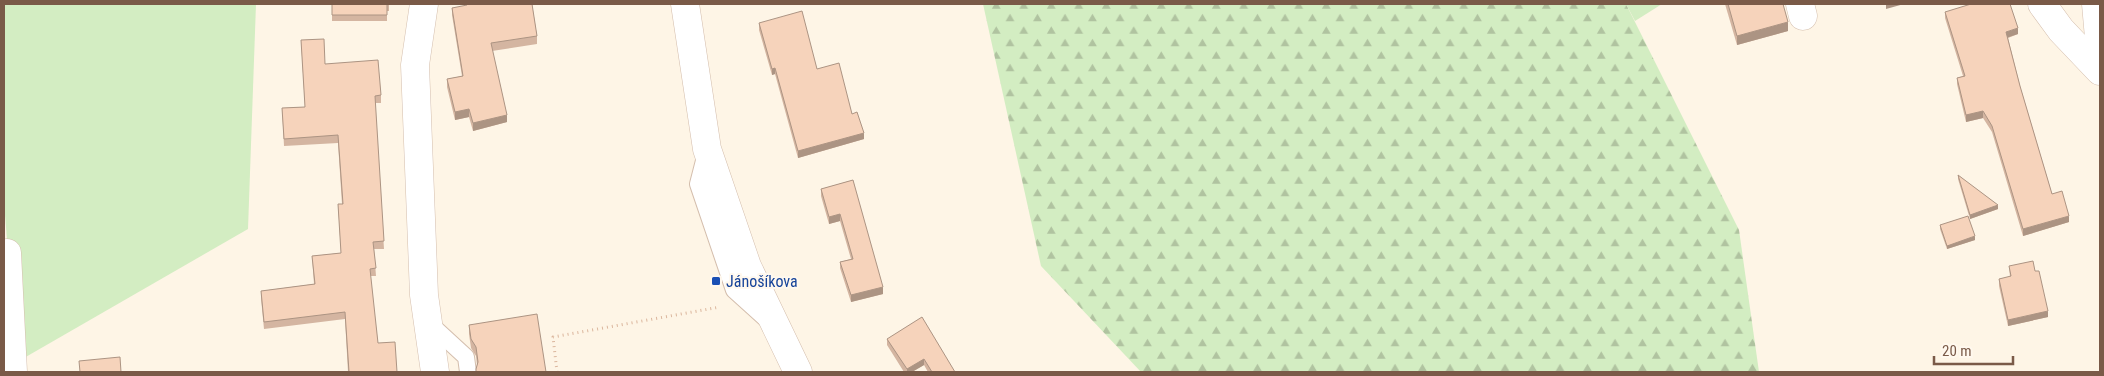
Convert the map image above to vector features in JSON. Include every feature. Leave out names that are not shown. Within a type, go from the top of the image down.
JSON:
[{"type":"street","points":[[424,4],[415,65],[424,295],[435,372]]},
{"type":"street","points":[[685,4],[707,149],[747,266],[798,372]]},
{"type":"street","points":[[2042,4],[2061,30],[2100,71]]},
{"type":"street","points":[[2096,4],[2100,49]]},
{"type":"street","points":[[8,253],[13,372]]},
{"type":"lane","points":[[427,321],[466,357],[468,372]]},
{"type":"path","points":[[558,372],[554,338],[722,307]]},
{"type":"green space","points":[[4,4],[256,4],[248,229],[17,362],[4,203]]},
{"type":"green space","points":[[983,4],[1626,4],[1739,230],[1759,372],[1141,372],[1041,266]]},
{"type":"green space","points":[[1626,4],[1662,4],[1635,21]]},
{"type":"building","points":[[332,4],[387,4],[387,15],[332,15]]},
{"type":"building","points":[[467,4],[532,4],[537,36],[491,43],[507,115],[473,123],[469,109],[455,112],[447,79],[463,76],[452,8]]},
{"type":"building","points":[[1728,4],[1783,4],[1788,22],[1737,36]]},
{"type":"building","points":[[1971,4],[2010,4],[2018,28],[2006,32],[2020,86],[2052,194],[2062,191],[2069,216],[2023,229],[1992,126],[1983,111],[1966,115],[1957,78],[1965,76],[1945,12]]},
{"type":"building","points":[[802,11],[817,69],[839,63],[852,114],[857,112],[864,133],[798,151],[775,68],[772,69],[759,23]]},
{"type":"building","points":[[324,39],[325,64],[378,60],[381,95],[375,96],[384,241],[373,242],[376,268],[370,269],[378,343],[395,342],[397,372],[349,372],[345,312],[264,322],[261,291],[315,284],[312,256],[341,253],[338,204],[343,204],[338,135],[284,139],[282,108],[305,107],[301,40]]},
{"type":"building","points":[[1958,175],[1998,205],[1970,215]]},
{"type":"building","points":[[853,180],[883,287],[851,295],[840,262],[853,259],[840,214],[829,217],[821,189]]},
{"type":"building","points":[[1968,216],[1975,236],[1947,246],[1940,225]]},
{"type":"building","points":[[2033,261],[2035,271],[2039,271],[2048,311],[2008,320],[1999,279],[2011,276],[2009,266]]},
{"type":"building","points":[[537,314],[546,372],[476,372],[478,362],[476,347],[471,339],[469,325]]},
{"type":"building","points":[[922,317],[955,372],[932,372],[924,359],[907,369],[887,339]]},
{"type":"building","points":[[120,357],[121,372],[80,372],[79,361]]},
{"type":"place","name":"Jánošíkova","points":[[716,281]]}]
